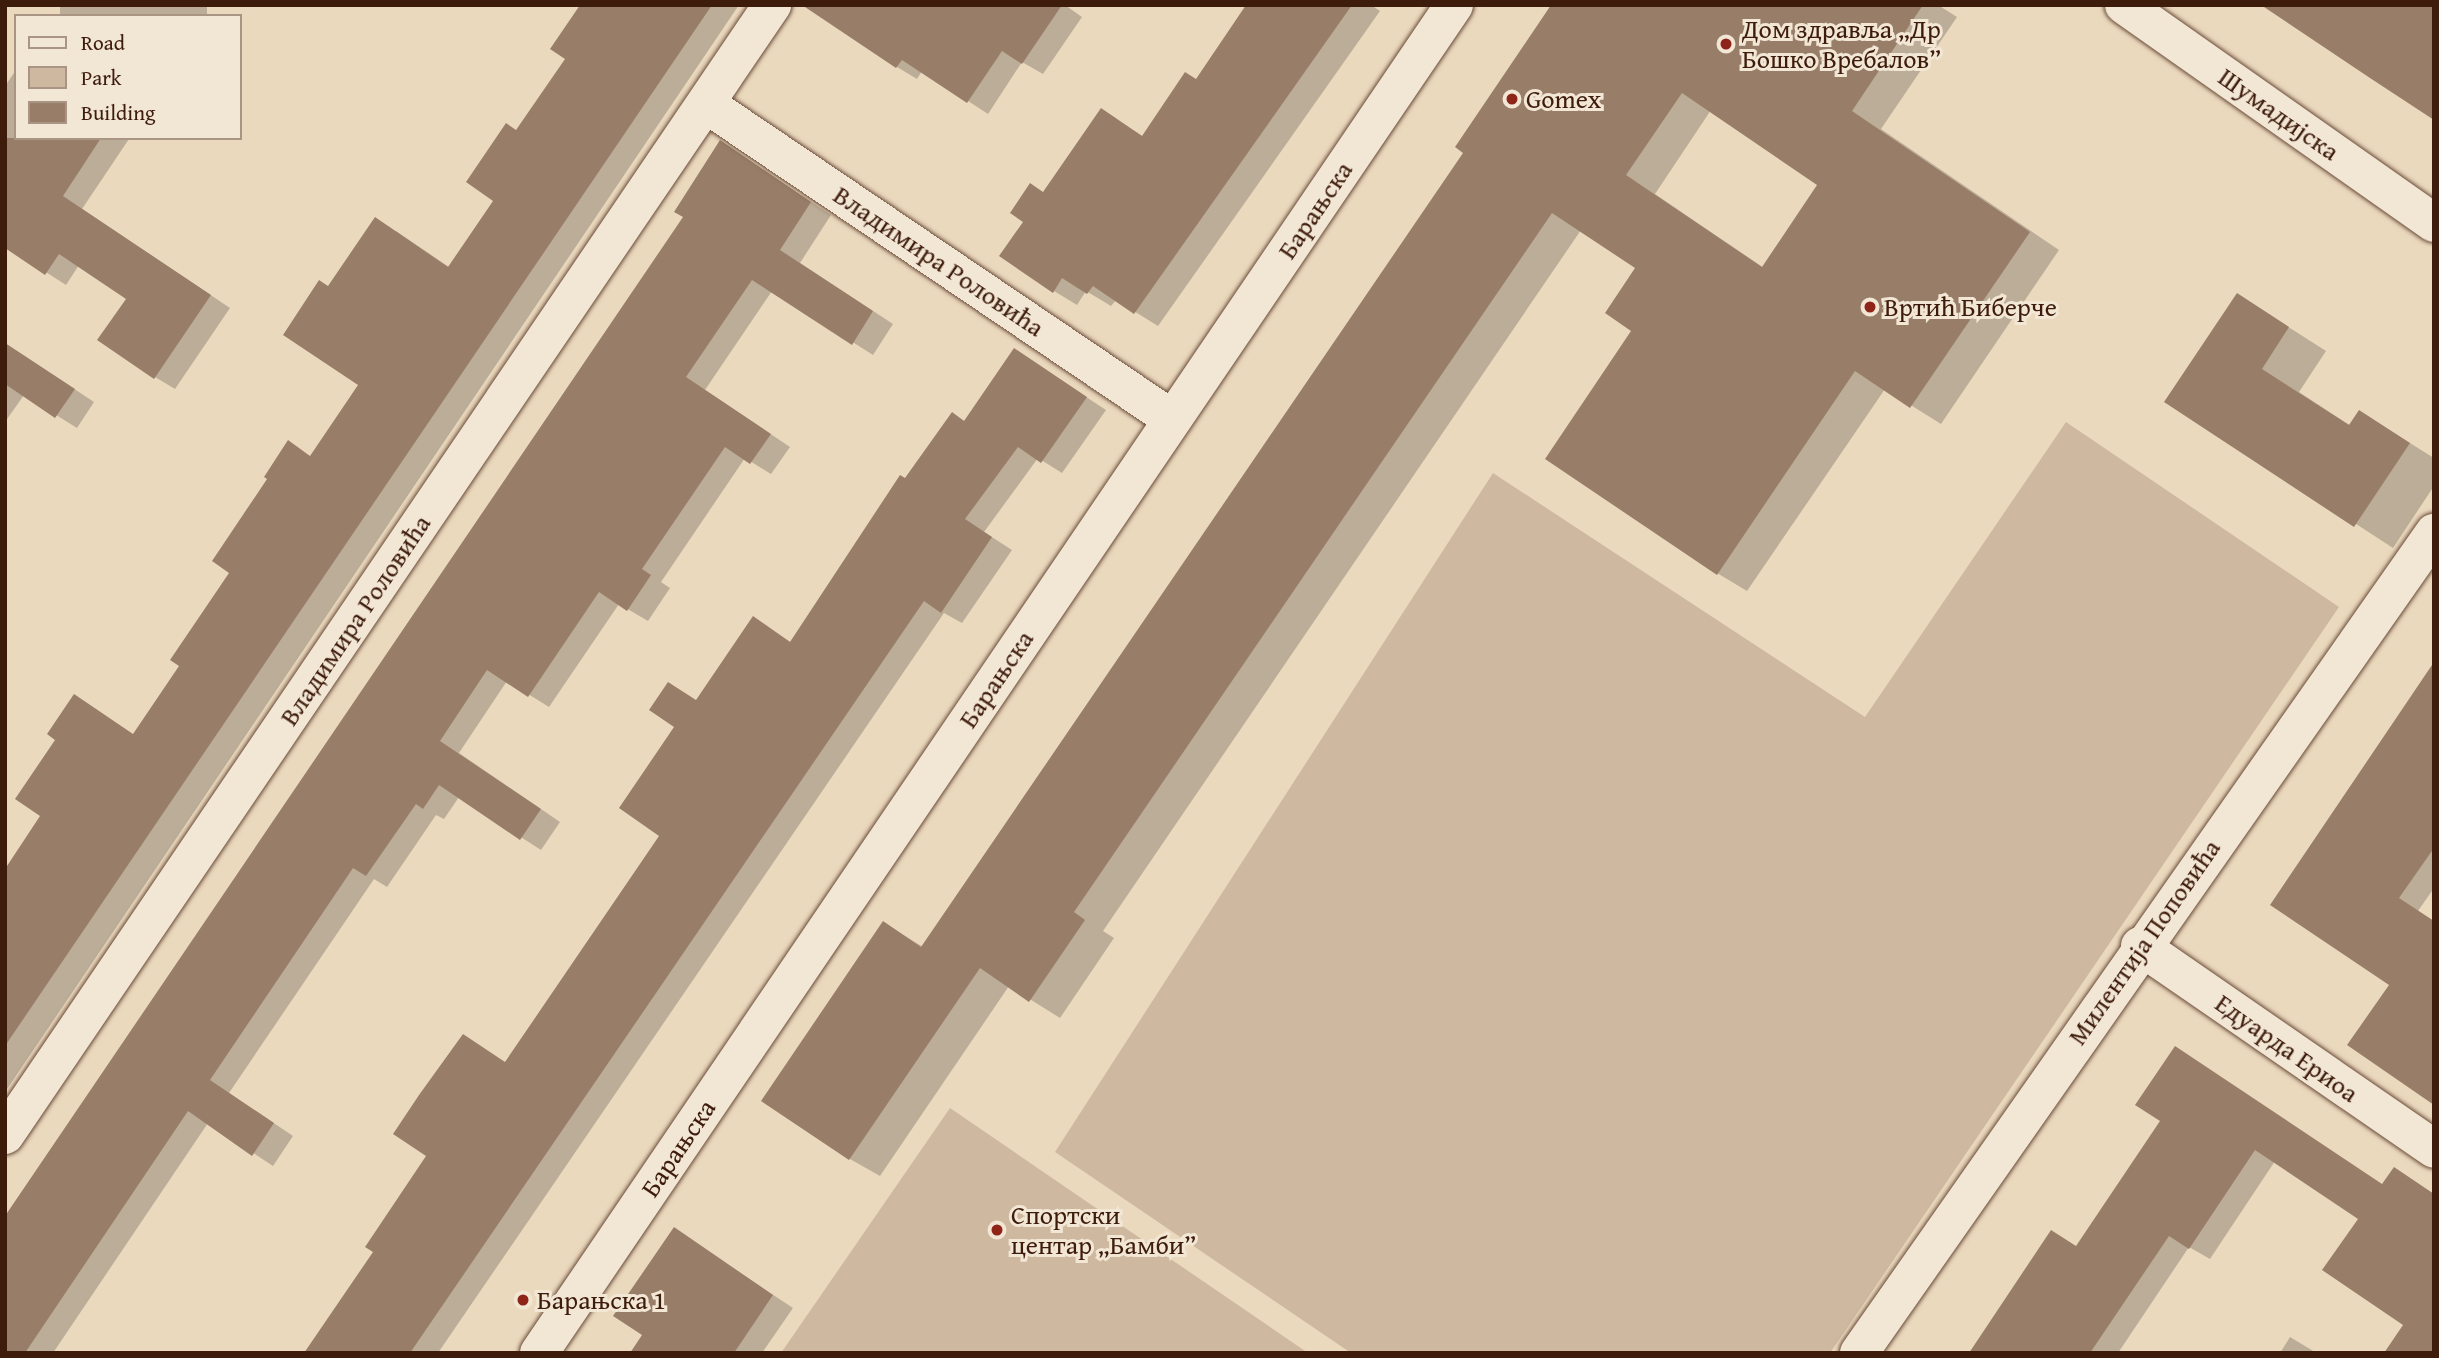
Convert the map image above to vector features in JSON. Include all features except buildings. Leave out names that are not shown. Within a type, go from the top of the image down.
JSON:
[{"type":"street","name":"Владимира Роловића","points":[[5,1135],[772,5]]},
{"type":"street","name":"Барањска","points":[[538,1353],[1454,5]]},
{"type":"street","name":"Шумадијска","points":[[2124,5],[2434,223]]},
{"type":"street","name":"Владимира Роловића","points":[[706,104],[1172,419]]},
{"type":"street","name":"Милентија Поповића","points":[[1859,1353],[2140,946],[2434,533]]},
{"type":"street","name":"Едуарда Ериоа","points":[[2140,946],[2434,1149]]},
{"type":"green space","points":[[2066,422],[2339,607],[1830,1353],[1351,1353],[1055,1152],[1493,473],[1865,717]]},
{"type":"green space","name":"Спортски центар „Бамби”","points":[[950,1108],[1308,1353],[781,1353]]},
{"type":"place","name":"Дом здравља „Др Бошко Вребалов”","points":[[1726,44]]},
{"type":"place","name":"Gomex","points":[[1512,99]]},
{"type":"place","name":"Вртић Биберче","points":[[1870,307]]},
{"type":"place","name":"Спортски центар „Бамби”","points":[[997,1230]]},
{"type":"place","name":"Барањска 1","points":[[523,1300]]}]
